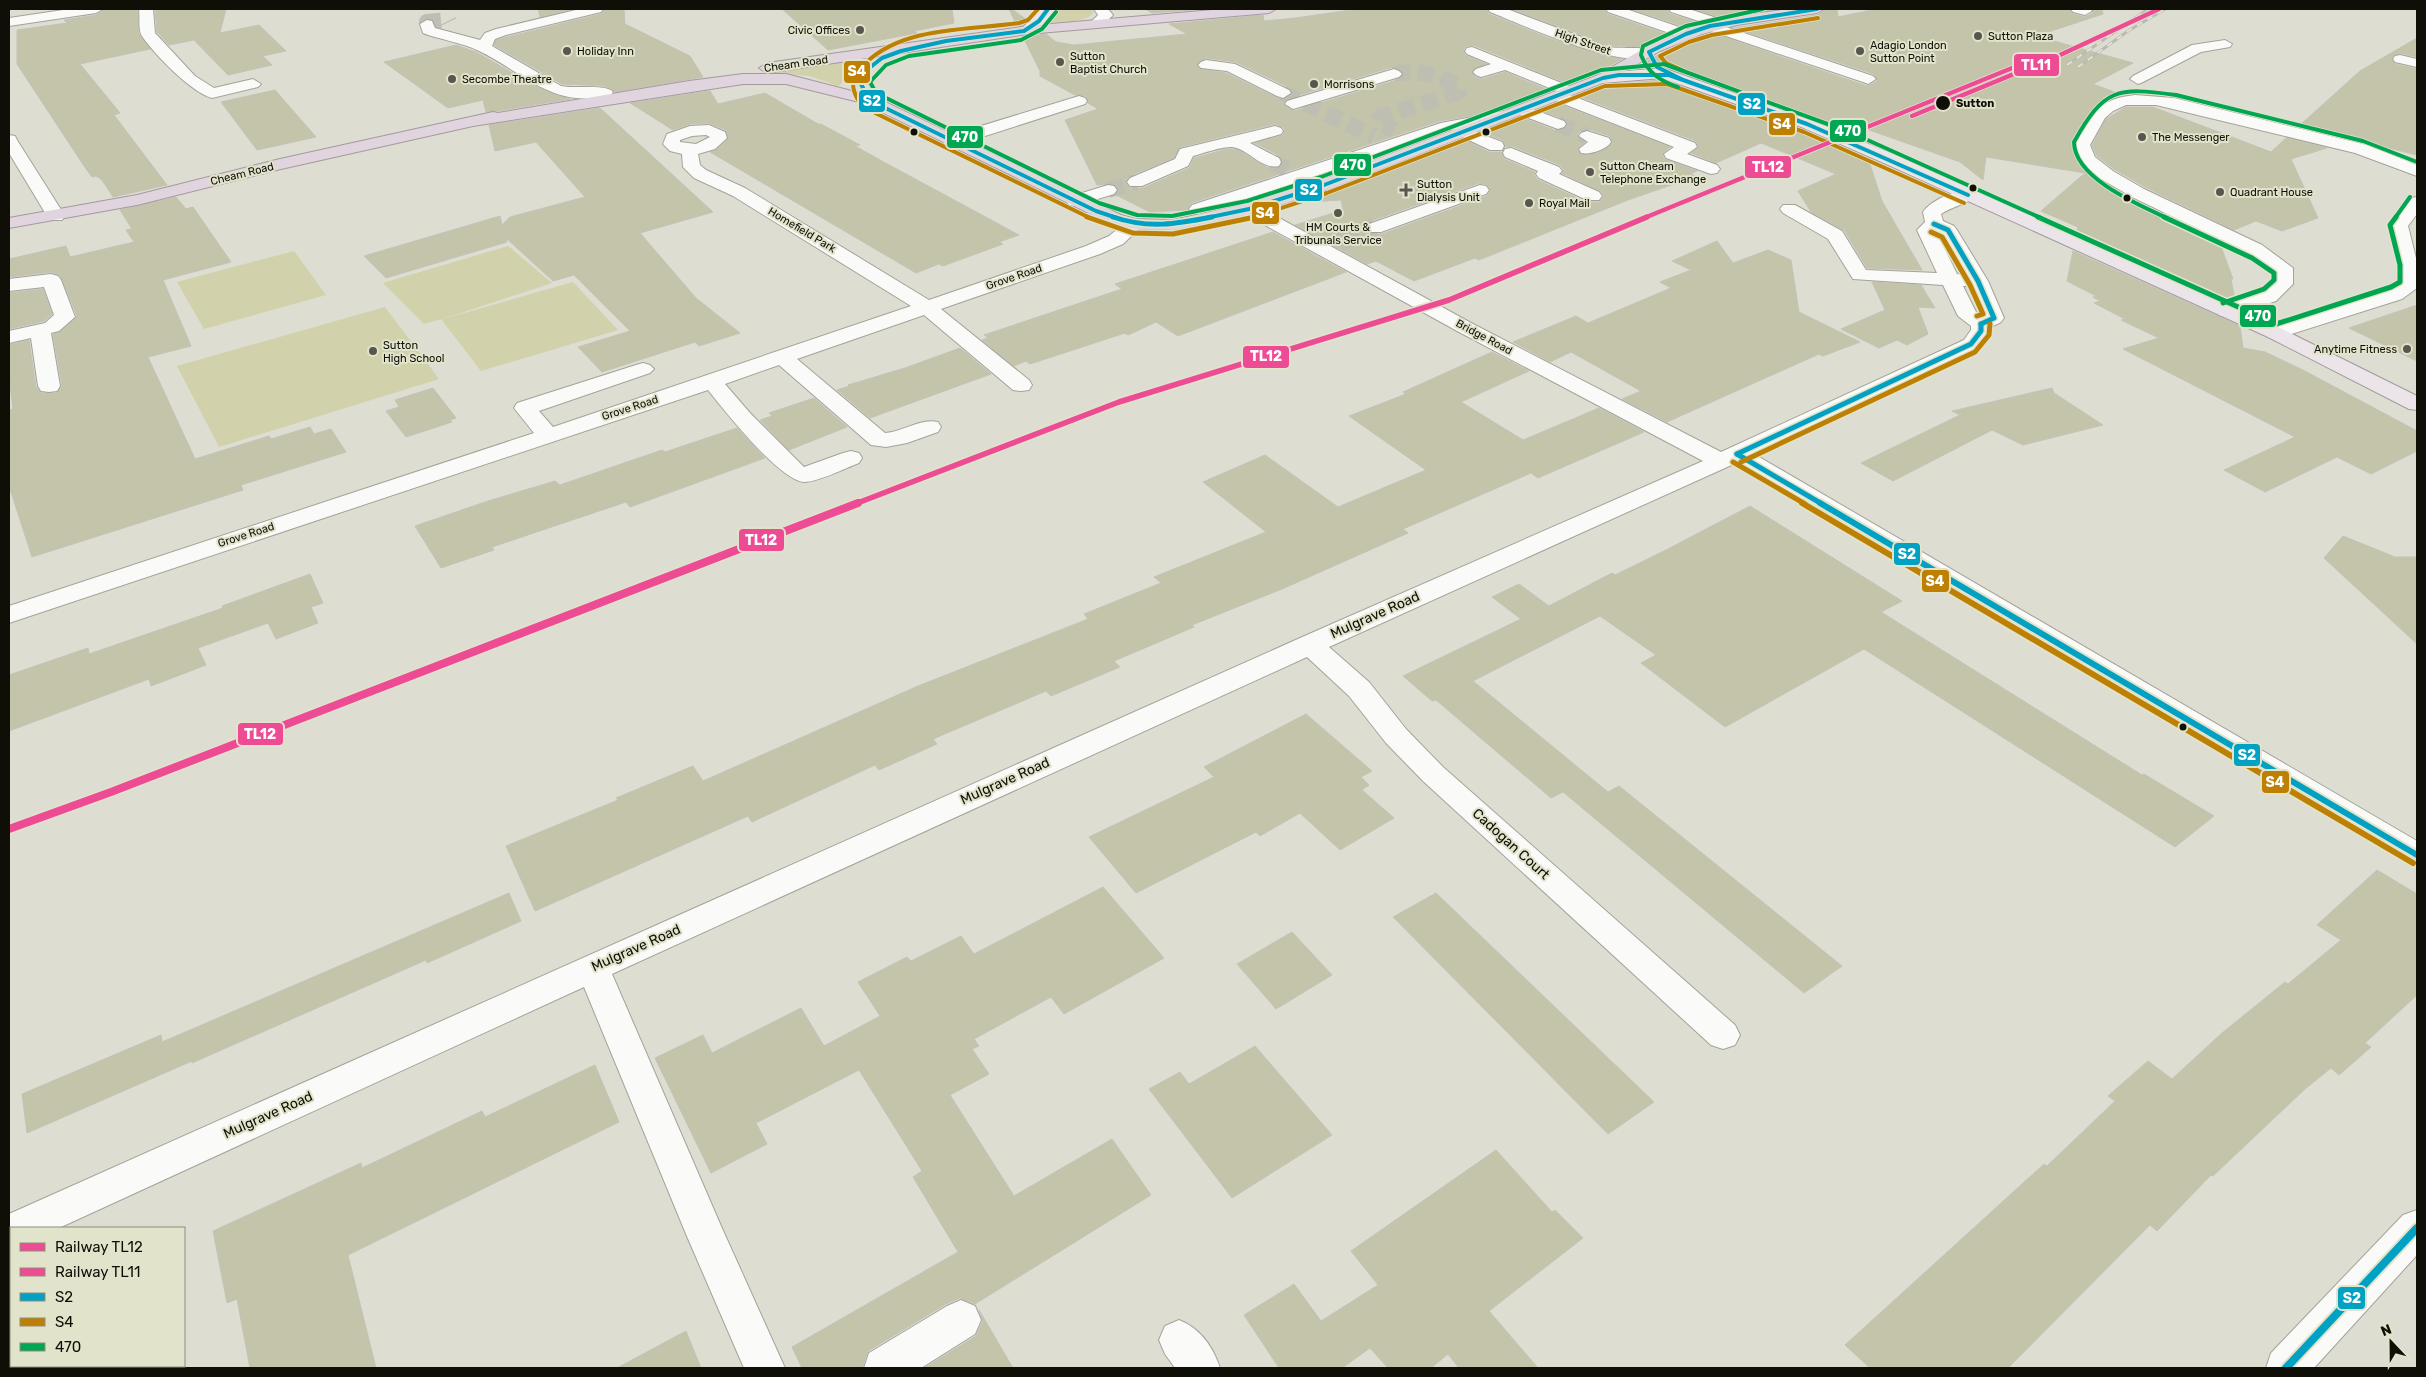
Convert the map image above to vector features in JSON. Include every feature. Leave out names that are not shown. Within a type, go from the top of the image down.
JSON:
[{"type":"highway","name":"Cheam Road","points":[[9,223],[136,200],[300,160],[605,92],[1028,30],[1100,16],[1269,9]]},
{"type":"highway","points":[[1135,224],[1174,225],[1250,209],[1394,144],[1464,132],[1603,78],[1686,34],[1715,25],[1817,9]]},
{"type":"highway","points":[[869,100],[860,82],[862,75],[877,62],[912,47]]},
{"type":"highway","name":"Cheam Road","points":[[475,122],[689,86],[743,79],[786,80],[847,93],[869,100],[1075,201],[1115,219],[1135,224]]},
{"type":"main road","points":[[1028,30],[1047,13],[1048,9]]},
{"type":"main road","points":[[1649,52],[1651,61],[1663,73]]},
{"type":"main road","name":"High Street","points":[[1603,78],[1663,73],[1807,124],[1892,160],[2034,226],[2274,333],[2417,404]]},
{"type":"street","points":[[9,22],[96,9]]},
{"type":"street","points":[[146,9],[148,34],[190,78],[212,93],[253,84]]},
{"type":"street","points":[[485,48],[484,43],[490,36],[501,32],[596,9]]},
{"type":"street","name":"High Street","points":[[1495,9],[1605,51],[1623,54],[1649,52]]},
{"type":"street","points":[[1614,9],[1686,34]]},
{"type":"street","points":[[1676,9],[1715,25],[1868,79]]},
{"type":"street","points":[[449,22],[450,25],[474,33],[501,32]]},
{"type":"street","points":[[427,24],[428,30],[441,35],[465,38],[485,48],[556,90],[570,93],[605,92]]},
{"type":"street","points":[[2138,79],[2197,48],[2225,44]]},
{"type":"street","points":[[1472,51],[1506,65],[1563,93],[1689,147],[1672,154],[1711,169]]},
{"type":"street","points":[[2400,59],[2417,63]]},
{"type":"street","points":[[1481,72],[1506,65]]},
{"type":"street","points":[[1206,66],[1230,67],[1288,98],[1394,74]]},
{"type":"street","points":[[2226,311],[2269,296],[2283,284],[2283,268],[2255,249],[2107,175],[2088,159],[2082,145],[2100,114],[2116,104],[2134,100],[2174,103],[2263,133],[2361,149],[2385,157],[2417,172]]},
{"type":"street","points":[[951,141],[1079,101]]},
{"type":"street","points":[[1522,110],[1558,124]]},
{"type":"street","points":[[1198,209],[1255,191],[1287,168],[1394,144],[1447,126],[1504,116]]},
{"type":"street","points":[[1136,182],[1182,162],[1186,153],[1212,144],[1236,142],[1275,131]]},
{"type":"street","points":[[1464,132],[1553,171],[1545,174],[1593,196]]},
{"type":"street","points":[[1374,136],[1394,144]]},
{"type":"street","points":[[9,140],[56,216]]},
{"type":"street","points":[[1236,142],[1287,168]]},
{"type":"street","name":"Homefield Park","points":[[692,149],[689,156],[692,167],[700,174],[739,192],[928,307],[1021,385]]},
{"type":"street","points":[[2334,159],[2385,157]]},
{"type":"street","points":[[1075,201],[1108,190]]},
{"type":"street","points":[[1375,228],[1480,190]]},
{"type":"street","points":[[1250,209],[1255,191]]},
{"type":"street","points":[[1968,195],[1936,208],[1932,212],[1934,224],[1926,230],[1968,316],[1981,324]]},
{"type":"street","points":[[2274,333],[2403,292],[2408,287],[2411,269],[2399,226],[2417,202]]},
{"type":"street","name":"Bridge Road","points":[[1250,209],[1466,328],[1729,458],[2417,855]]},
{"type":"street","points":[[1790,209],[1835,235],[1860,275],[1978,281]]},
{"type":"street","name":"Grove Road","points":[[9,614],[712,381],[1093,250],[1116,240],[1135,224]]},
{"type":"street","name":"Mulgrave Road","points":[[23,1227],[73,1216],[593,968],[1309,644],[1729,458],[1971,344],[1981,331],[1981,324],[1994,318],[1978,281],[1948,230],[1934,224]]},
{"type":"street","points":[[1320,248],[1339,241]]},
{"type":"street","points":[[9,285],[51,280],[54,282],[65,317],[52,326],[9,337]]},
{"type":"street","points":[[40,329],[49,386]]},
{"type":"street","points":[[782,357],[879,440],[889,441],[898,439],[930,427]]},
{"type":"street","points":[[548,435],[525,408],[643,369]]},
{"type":"street","points":[[712,381],[742,418],[796,472],[806,475],[851,458]]},
{"type":"street","name":"Cadogan Court","points":[[1309,644],[1359,690],[1396,736],[1433,774],[1723,1035]]},
{"type":"street","points":[[593,968],[705,1234],[765,1368]]},
{"type":"street","points":[[2286,1368],[2417,1228]]},
{"type":"street","points":[[884,1368],[961,1320]]},
{"type":"green space","points":[[1056,9],[1090,9],[1094,12],[1090,16],[1079,20],[1046,22],[1054,15]]},
{"type":"green space","points":[[844,60],[857,62],[846,71],[841,84],[838,86],[810,76],[765,73]]},
{"type":"green space","points":[[508,246],[552,283],[443,319],[573,282],[618,330],[481,371],[441,319],[424,324],[383,283]]},
{"type":"green space","points":[[294,251],[326,295],[204,329],[177,282]]},
{"type":"green space","points":[[385,307],[439,379],[219,447],[177,366]]},
{"type":"building","points":[[105,9],[137,9],[139,34],[150,49],[80,64],[120,113],[114,115],[167,185],[113,197],[102,180],[96,176],[92,177],[84,166],[17,64],[17,30],[67,23],[64,20],[96,15]]},
{"type":"building","points":[[155,9],[226,9],[220,33],[259,25],[286,51],[263,56],[272,65],[228,75],[194,40],[169,45],[157,32]]},
{"type":"building","points":[[538,9],[573,9],[540,17]]},
{"type":"building","points":[[605,9],[624,9],[625,24],[690,56],[703,77],[615,92],[604,86],[562,84],[494,45],[496,40],[601,14]]},
{"type":"building","name":"Civic Offices","points":[[782,9],[952,9],[954,23],[914,31],[917,33],[828,50]]},
{"type":"building","points":[[1009,9],[1012,9],[1027,20],[1022,25],[1017,26]]},
{"type":"building","points":[[1145,9],[1205,9],[1152,13]]},
{"type":"building","points":[[1358,9],[1486,9],[1489,14],[1549,38],[1602,55],[1622,59],[1597,73],[1569,84],[1473,45],[1467,46],[1463,50],[1465,55],[1486,64],[1472,71],[1475,77],[1482,79],[1505,72],[1551,91],[1501,110],[1440,121],[1191,203],[1187,210],[1150,212],[1116,195],[1119,190],[1114,184],[1097,185],[1065,120],[1098,109],[1088,103],[1086,96],[1075,95],[1040,76],[1040,71],[1023,37],[1046,34],[1056,42],[1074,45],[1187,34],[1169,24],[1263,15],[1264,21]],"holes":[[[1206,58],[1236,62],[1290,88],[1293,93],[1282,100],[1226,73],[1200,69],[1197,64]],[[1393,67],[1403,73],[1400,79],[1294,111],[1283,104],[1286,99]],[[1275,124],[1283,127],[1285,130],[1283,135],[1255,143],[1280,156],[1283,163],[1279,168],[1266,167],[1238,150],[1227,149],[1194,158],[1189,168],[1143,188],[1130,188],[1126,183],[1129,176],[1174,158],[1180,147]]]},
{"type":"building","points":[[1512,9],[1604,9],[1607,14],[1669,35],[1644,47],[1608,45]]},
{"type":"building","points":[[1631,9],[1667,9],[1670,14],[1700,23],[1686,27]]},
{"type":"building","points":[[1694,9],[1778,9],[1722,18]]},
{"type":"building","points":[[1826,9],[1837,9],[1838,17],[1876,9],[2069,9],[2073,14],[2085,17],[2093,13],[2092,9],[2102,9],[2103,14],[2036,36],[2133,63],[2093,84],[2122,95],[2103,103],[2084,124],[2072,144],[2080,164],[2100,180],[2131,199],[2219,241],[2233,279],[2231,279],[2235,300],[2227,302],[2076,234],[2078,227],[2041,211],[2085,173],[1986,157],[1983,180],[1960,162],[1858,126],[1862,139],[1814,119],[1664,66],[1633,69],[1661,53],[1712,33],[1867,86],[1877,81],[1874,74],[1734,28],[1817,15]]},
{"type":"building","points":[[2417,38],[2417,57],[2400,53],[2391,58],[2395,64],[2417,69],[2417,155],[2299,126],[2360,71]]},
{"type":"building","points":[[456,45],[476,52],[539,88],[570,99],[486,112],[483,100],[448,108],[384,62]]},
{"type":"building","points":[[1662,80],[1800,129],[1868,158],[1882,201],[1922,270],[1867,268],[1844,230],[1811,212],[1798,191],[1836,174],[1761,143],[1716,163],[1691,153],[1699,147],[1696,141],[1576,95],[1603,85]]},
{"type":"building","points":[[275,90],[316,137],[257,150],[221,102]]},
{"type":"building","points":[[710,91],[718,104],[765,93],[818,124],[860,145],[855,146],[1019,235],[999,242],[1003,244],[943,266],[939,264],[916,273],[710,152],[716,150],[728,139],[726,130],[709,123],[690,124],[673,130],[630,103]]},
{"type":"building","points":[[1556,103],[1670,147],[1662,154],[1664,159],[1697,171],[1690,174],[1697,176],[1628,200],[1479,260],[1475,258],[1414,281],[1376,261],[1367,264],[1295,225],[1343,210],[1341,200],[1291,203],[1331,191],[1463,139],[1489,152],[1501,152],[1504,159],[1535,172],[1534,175],[1538,180],[1586,202],[1599,202],[1604,196],[1600,191],[1562,173],[1564,170],[1560,165],[1512,146],[1506,147],[1503,140],[1482,132],[1520,117],[1557,131],[1565,129],[1568,125],[1565,119],[1539,110]],"holes":[[[1588,129],[1610,136],[1612,143],[1598,153],[1581,155],[1577,149],[1585,142],[1577,135],[1580,131]],[[1479,183],[1486,184],[1490,189],[1487,196],[1382,234],[1369,234],[1364,229],[1368,222]]]},
{"type":"building","points":[[2126,107],[2153,107],[2271,152],[2286,138],[2327,148],[2291,159],[2318,218],[2282,231],[2256,221],[2234,230],[2145,187],[2114,169],[2097,156],[2092,145],[2106,119]]},
{"type":"building","points":[[600,108],[713,212],[640,233],[696,298],[740,333],[699,346],[695,342],[602,372],[578,347],[630,331],[574,275],[553,281],[506,238],[507,242],[386,278],[364,256],[500,216],[502,225],[510,217],[585,197],[536,142],[495,151],[489,125]]},
{"type":"building","points":[[176,197],[186,209],[193,207],[231,262],[163,280],[191,346],[148,357],[195,459],[269,436],[271,439],[310,427],[314,434],[331,429],[346,452],[241,485],[243,490],[32,557],[9,486],[9,410],[13,409],[9,379],[9,345],[29,340],[36,387],[41,393],[57,393],[62,386],[53,334],[60,332],[77,316],[60,275],[51,272],[9,277],[9,259],[66,246],[70,257],[134,242],[126,230],[132,229],[120,210]]},
{"type":"building","points":[[1273,232],[1346,272],[1178,336],[1156,322],[1128,335],[1125,333],[1030,364],[1026,361],[1014,366],[982,340],[988,338],[984,335],[1122,289],[1115,284]]},
{"type":"building","points":[[1717,241],[1733,263],[1768,250],[1791,260],[1799,312],[1860,342],[1823,356],[1819,354],[1667,422],[1622,399],[1641,391],[1571,352],[1550,362],[1513,342],[1576,316],[1588,323],[1671,288],[1660,282],[1691,270],[1672,261]]},
{"type":"building","points":[[2073,251],[2240,326],[2243,348],[2265,352],[2303,370],[2417,431],[2417,451],[2371,474],[2337,457],[2265,492],[2224,470],[2295,437],[2123,349],[2159,338],[2121,320],[2125,319],[2094,303],[2100,301],[2093,297],[2096,296],[2067,281]]},
{"type":"building","points":[[1872,282],[1921,285],[1935,308],[1918,307],[1928,334],[1907,345],[1897,340],[1879,348],[1841,329],[1885,310]]},
{"type":"building","points":[[43,289],[52,314],[44,321],[9,329],[9,293]]},
{"type":"building","points":[[2417,305],[2417,361],[2349,328]]},
{"type":"building","points":[[960,348],[991,374],[870,418],[837,390],[848,385],[905,368]]},
{"type":"building","points":[[1492,352],[1529,371],[1461,402],[1523,440],[1599,408],[1644,432],[1538,478],[1531,473],[1403,529],[1408,533],[1282,589],[1192,625],[1194,627],[1114,661],[1120,667],[1051,696],[1046,691],[933,739],[937,744],[879,770],[875,765],[752,822],[748,816],[535,911],[506,846],[618,800],[616,798],[693,766],[703,781],[918,686],[1088,619],[1084,614],[1161,583],[1154,577],[1266,532],[1203,482],[1265,455],[1338,507],[1426,470],[1349,416],[1406,394],[1403,392]]},
{"type":"building","points":[[433,388],[456,418],[450,420],[452,422],[406,437],[386,411],[399,407],[395,400]]},
{"type":"building","points":[[2052,388],[2054,393],[2103,425],[2023,445],[1992,430],[1893,481],[1861,463],[1960,415],[1952,411]]},
{"type":"building","points":[[814,398],[847,427],[789,450],[760,420],[772,416],[769,413]]},
{"type":"building","points":[[737,428],[765,458],[630,507],[626,502],[492,547],[494,550],[441,568],[415,526],[555,481],[560,485],[662,450],[665,452]]},
{"type":"building","points":[[1750,506],[1902,601],[1881,612],[2142,775],[2144,774],[2214,816],[2175,847],[1864,649],[1725,727],[1641,663],[1656,655],[1600,616],[1473,681],[1608,792],[1619,786],[1842,966],[1804,993],[1563,792],[1551,798],[1436,700],[1432,701],[1403,676],[1521,619],[1492,597],[1519,584],[1549,606],[1612,573],[1615,575],[1666,550]]},
{"type":"building","points":[[2343,536],[2395,557],[2417,557],[2417,644],[2324,558]]},
{"type":"building","points":[[310,574],[323,603],[311,607],[318,623],[276,639],[268,623],[198,648],[206,665],[151,686],[149,679],[9,731],[9,675],[88,648],[89,654],[223,608],[222,606]]},
{"type":"building","points":[[1306,714],[1372,771],[1361,777],[1369,785],[1362,790],[1394,818],[1340,850],[1300,813],[1260,836],[1256,832],[1136,893],[1089,837],[1214,777],[1204,767]]},
{"type":"building","points":[[2377,870],[2417,894],[2417,995],[2365,1043],[2371,1047],[2339,1075],[2331,1068],[2305,1089],[2213,1176],[2211,1175],[2157,1231],[2150,1225],[2008,1368],[1870,1368],[1845,1345],[2044,1164],[2047,1166],[2115,1101],[2108,1096],[2148,1061],[2172,1079],[2222,1033],[2285,982],[2288,984],[2341,940],[2317,925]]},
{"type":"building","points":[[1103,887],[1164,958],[1064,1014],[1051,997],[974,1039],[979,1046],[972,1049],[989,1074],[950,1095],[1014,1196],[1112,1139],[1151,1195],[975,1304],[960,1298],[946,1304],[868,1351],[862,1368],[802,1368],[792,1347],[958,1252],[913,1177],[922,1171],[859,1070],[756,1123],[767,1144],[711,1173],[655,1058],[703,1035],[712,1053],[801,1008],[824,1046],[880,1016],[858,982],[907,957],[911,961],[961,936],[974,954]]},
{"type":"building","points":[[509,893],[521,921],[427,963],[426,960],[27,1133],[22,1094],[161,1035],[162,1042]]},
{"type":"building","points":[[1436,893],[1654,1102],[1608,1134],[1393,917]]},
{"type":"building","points":[[1292,932],[1332,975],[1276,1009],[1237,964]]},
{"type":"building","points":[[1255,1046],[1332,1135],[1232,1198],[1149,1089],[1180,1072],[1189,1084]]},
{"type":"building","points":[[595,1065],[619,1122],[348,1255],[376,1368],[250,1368],[237,1299],[227,1303],[213,1231],[361,1163],[362,1168],[482,1111],[485,1117]]},
{"type":"building","points":[[1496,1150],[1552,1212],[1555,1210],[1583,1238],[1489,1311],[1538,1368],[1459,1368],[1448,1354],[1431,1368],[1388,1368],[1370,1348],[1342,1368],[1279,1368],[1244,1315],[1294,1284],[1321,1321],[1378,1285],[1351,1251]]},
{"type":"building","points":[[979,1310],[1013,1368],[924,1368],[976,1336],[983,1321]]},
{"type":"building","points":[[686,1331],[701,1368],[617,1368]]},
{"type":"tunnel","points":[[427,24],[427,22],[448,20],[449,22]]},
{"type":"tunnel","points":[[1394,74],[1411,72],[1442,78],[1458,85],[1459,92],[1380,117],[1378,122],[1394,130]]},
{"type":"tunnel","points":[[1283,93],[1374,136]]},
{"type":"tunnel","points":[[1558,124],[1587,136]]},
{"type":"tunnel","points":[[1273,162],[1287,169]]},
{"type":"tunnel","points":[[1108,190],[1136,182]]},
{"type":"tunnel","points":[[1339,241],[1375,228]]},
{"type":"railway","points":[[2067,65],[2148,9]]},
{"type":"railway","points":[[2078,67],[2128,31],[2165,9]]},
{"type":"rail line","name":"TL11","points":[[1912,116],[2060,55],[2159,9]]},
{"type":"rail line","name":"TL12","points":[[9,829],[111,792],[1119,402],[1449,300],[1646,217],[2017,66]]},
{"type":"transit line","name":"S4","points":[[1038,9],[1028,20],[1019,23],[929,34],[907,39],[886,47],[868,58],[855,74],[853,87],[856,97],[865,108],[1092,219],[1133,233],[1173,234],[1251,218],[1327,193],[1605,86],[1620,84],[1667,84],[1804,132],[1964,203]]},
{"type":"transit line","name":"S2","points":[[1048,9],[1039,21],[1024,31],[946,41],[901,51],[882,58],[868,69],[860,82],[869,100],[1096,211],[1135,224],[1173,225],[1249,209],[1324,185],[1603,78],[1619,75],[1669,75],[1807,124],[1968,195]]},
{"type":"transit line","name":"470","points":[[1678,87],[1665,82],[1651,72],[1641,55],[1643,46],[1686,26],[1763,9]]},
{"type":"transit line","name":"S2","points":[[1681,79],[1657,67],[1649,52],[1686,34],[1710,26],[1817,9]]},
{"type":"transit line","name":"470","points":[[1056,12],[1042,29],[1021,40],[909,56],[886,65],[870,82],[876,93],[1099,203],[1137,215],[1172,216],[1247,201],[1321,177],[1601,70],[1664,64],[1852,133],[2276,324],[2391,287],[2400,282],[2400,265],[2390,225],[2410,197]]},
{"type":"transit line","name":"S4","points":[[1684,71],[1666,63],[1660,56],[1689,42],[1712,35],[1818,18]]},
{"type":"transit line","name":"470","points":[[2223,303],[2264,289],[2274,280],[2274,273],[2252,258],[2133,201],[2093,176],[2078,159],[2074,142],[2090,113],[2102,101],[2123,92],[2146,91],[2176,95],[2363,141],[2417,162]]},
{"type":"transit line","name":"S2","points":[[1934,224],[1948,230],[1978,281],[1994,318],[1981,324]]},
{"type":"transit line","name":"S4","points":[[1931,232],[1942,237],[1970,285],[1983,314],[1977,316]]},
{"type":"transit line","name":"S2","points":[[1737,454],[1971,344],[1981,331],[1981,324]]},
{"type":"transit line","name":"S4","points":[[1741,462],[1975,352],[1989,335],[1990,324]]},
{"type":"transit line","name":"S2","points":[[1737,454],[2417,855]]},
{"type":"transit line","name":"S4","points":[[1733,462],[2413,863]]},
{"type":"transit line","name":"S2","points":[[2286,1368],[2417,1228]]},
{"type":"place","name":"Civic Offices","points":[[860,30]]},
{"type":"place","name":"Sutton Plaza","points":[[1978,36]]},
{"type":"place","name":"Holiday Inn","points":[[567,51]]},
{"type":"place","name":"Adagio London Sutton Point","points":[[1860,51]]},
{"type":"place","name":"Sutton Baptist Church","points":[[1060,62]]},
{"type":"place","name":"Secombe Theatre","points":[[452,79]]},
{"type":"place","name":"Morrisons","points":[[1314,84]]},
{"type":"place","name":"Sutton","points":[[1943,103]]},
{"type":"place","name":"The Messenger","points":[[2142,137]]},
{"type":"place","name":"Sutton Cheam Telephone Exchange","points":[[1590,172]]},
{"type":"place","name":"Sutton Dialysis Unit","points":[[1406,190]]},
{"type":"place","name":"Quadrant House","points":[[2220,192]]},
{"type":"place","name":"Royal Mail","points":[[1529,203]]},
{"type":"place","name":"HM Courts & Tribunals Service","points":[[1338,213]]},
{"type":"place","name":"Anytime Fitness","points":[[2407,349]]},
{"type":"place","name":"Sutton High School","points":[[373,351]]}]
